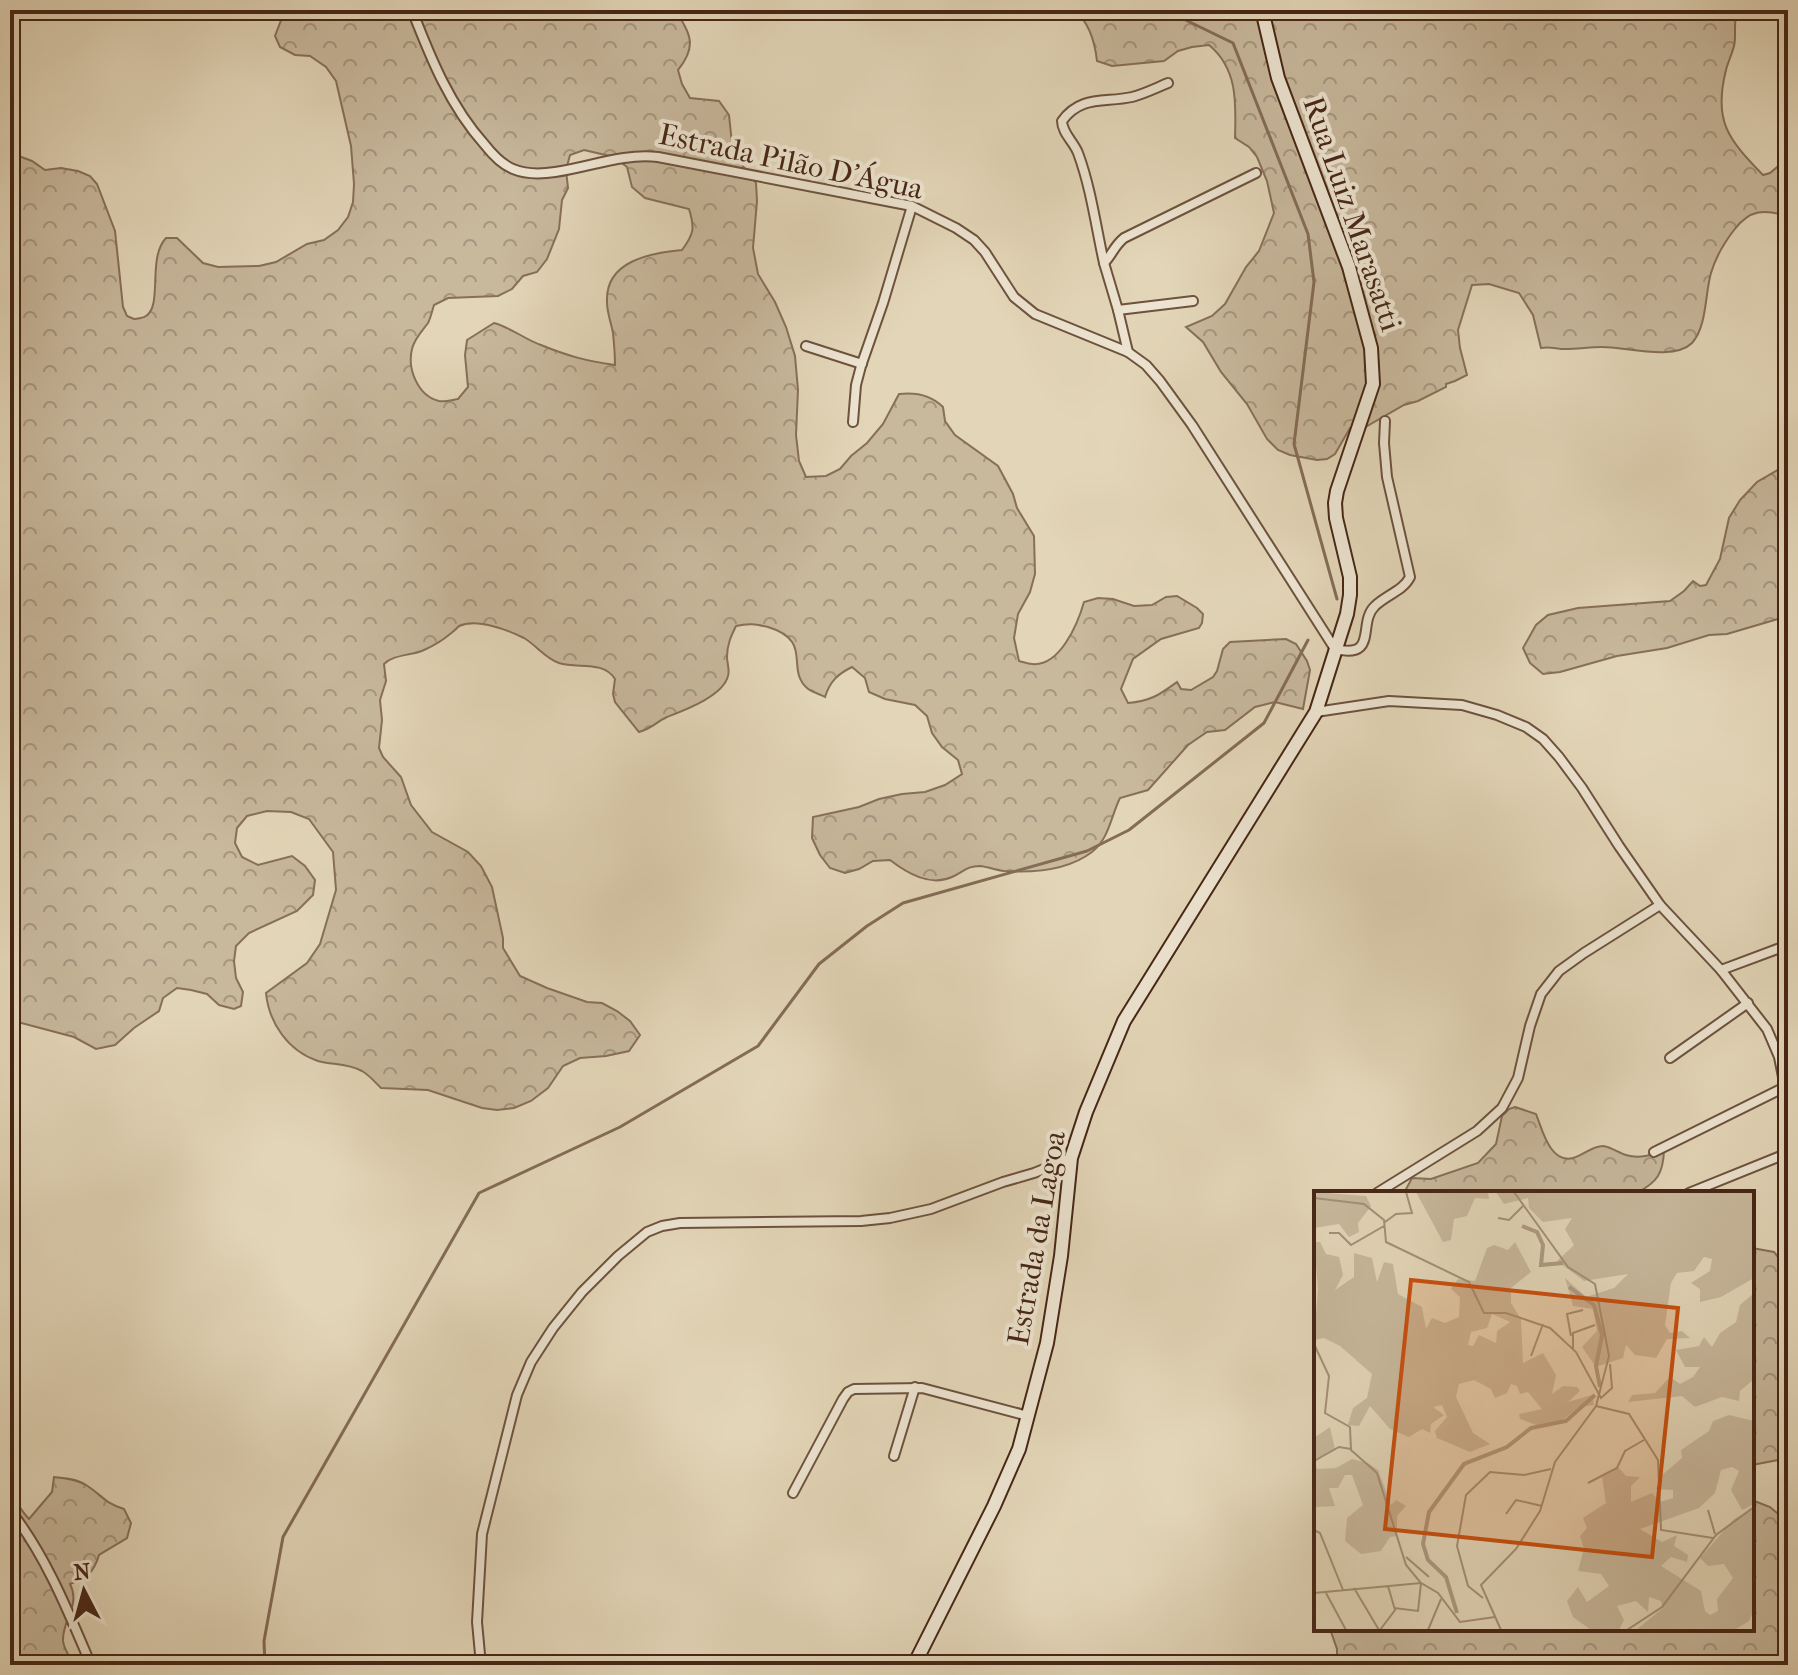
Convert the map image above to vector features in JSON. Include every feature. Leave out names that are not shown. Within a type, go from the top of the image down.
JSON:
[{"type":"street","name":"Estrada Pilão D'Água","points":[[412,10],[449,96],[471,130],[494,156],[511,168],[528,173],[553,173],[619,158],[648,156],[912,206],[974,240],[1014,297],[1035,314],[1128,352],[1146,365],[1192,425],[1335,649]]},
{"type":"street","name":"Rua Luiz Marasatti","points":[[1262,10],[1278,78],[1349,267],[1374,367],[1373,384],[1337,491],[1336,518],[1350,577],[1350,595],[1347,614],[1316,712]]},
{"type":"street","points":[[1128,352],[1081,164],[1062,121],[1080,104],[1129,98],[1168,83]]},
{"type":"street","points":[[1104,263],[1124,238],[1256,173]]},
{"type":"street","points":[[853,422],[856,385],[912,206]]},
{"type":"street","points":[[1118,310],[1193,301]]},
{"type":"street","points":[[806,346],[862,364]]},
{"type":"street","points":[[1335,649],[1348,652],[1365,642],[1370,612],[1375,605],[1407,583],[1410,577],[1387,477],[1385,421]]},
{"type":"street","points":[[1316,712],[1389,701],[1462,705],[1526,727],[1543,739],[1559,757],[1660,905],[1721,970],[1767,1029],[1779,1057],[1788,1130]]},
{"type":"street","name":"Estrada da Lagoa","points":[[914,1665],[994,1506],[1019,1449],[1047,1343],[1061,1256],[1071,1158],[1086,1112],[1124,1021],[1316,712]]},
{"type":"street","points":[[1380,1191],[1477,1131],[1502,1108],[1518,1078],[1541,994],[1559,971],[1660,905]]},
{"type":"street","points":[[1721,970],[1788,945]]},
{"type":"street","points":[[1670,1058],[1748,1003]]},
{"type":"street","points":[[1654,1152],[1785,1087]]},
{"type":"street","points":[[1694,1191],[1788,1153]]},
{"type":"street","points":[[481,1665],[477,1622],[482,1534],[517,1395],[531,1362],[553,1328],[582,1292],[618,1256],[647,1232],[680,1223],[861,1221],[910,1215],[1071,1158]]},
{"type":"street","points":[[793,1493],[848,1392],[859,1388],[915,1387],[935,1390],[1028,1416]]},
{"type":"street","points":[[894,1456],[915,1387]]},
{"type":"street","points":[[10,1510],[27,1532],[50,1573],[91,1665]]},
{"type":"green space","points":[[285,10],[675,10],[690,40],[688,54],[678,70],[682,84],[690,98],[719,101],[729,115],[733,153],[756,183],[753,248],[758,274],[775,302],[795,356],[798,390],[796,435],[799,461],[806,477],[826,476],[840,469],[883,424],[899,394],[928,397],[943,407],[945,421],[955,435],[998,466],[1034,536],[1035,574],[1030,592],[1018,614],[1014,638],[1019,661],[1030,664],[1051,659],[1072,632],[1084,602],[1098,598],[1134,606],[1152,605],[1166,597],[1177,596],[1203,614],[1202,623],[1199,628],[1161,639],[1133,659],[1121,689],[1128,703],[1154,697],[1177,682],[1181,689],[1191,690],[1213,677],[1223,649],[1230,642],[1286,639],[1296,644],[1310,670],[1303,709],[1275,702],[1255,707],[1225,730],[1207,732],[1188,745],[1148,790],[1120,798],[1098,847],[1072,863],[1027,872],[975,866],[944,880],[911,874],[890,860],[873,861],[845,873],[830,868],[820,855],[812,838],[813,817],[859,807],[879,799],[925,792],[945,785],[962,774],[958,760],[942,747],[932,733],[927,716],[915,705],[869,692],[865,678],[852,667],[835,679],[825,697],[813,692],[801,680],[795,647],[790,640],[768,627],[745,624],[736,626],[731,637],[727,653],[729,674],[719,690],[639,732],[615,702],[615,679],[604,669],[559,663],[517,635],[492,626],[466,624],[419,652],[393,658],[384,664],[386,681],[380,700],[382,720],[379,748],[401,777],[411,805],[432,832],[468,852],[481,866],[492,887],[503,948],[520,976],[587,1002],[602,1003],[617,1011],[630,1021],[640,1035],[629,1051],[580,1058],[563,1066],[548,1088],[531,1101],[514,1108],[497,1110],[428,1090],[381,1088],[356,1068],[318,1061],[298,1050],[276,1025],[266,993],[307,963],[320,944],[336,890],[333,852],[309,819],[291,812],[267,811],[247,816],[237,828],[235,843],[242,857],[258,865],[292,856],[305,866],[315,880],[313,895],[297,911],[249,933],[236,946],[234,961],[236,978],[243,992],[241,1006],[234,1009],[219,1005],[207,994],[177,988],[163,998],[159,1011],[115,1045],[96,1049],[74,1037],[10,1020],[10,155],[32,161],[45,170],[61,168],[78,171],[90,176],[97,184],[115,231],[123,307],[127,316],[134,319],[145,317],[151,310],[157,257],[166,238],[177,238],[203,263],[218,267],[259,266],[276,262],[307,244],[324,240],[338,230],[348,217],[354,184],[351,146],[336,81],[326,67],[310,56],[295,55],[280,47],[275,36]],"holes":[[[584,150],[614,157],[627,167],[632,187],[645,198],[689,209],[693,226],[682,250],[644,257],[621,268],[613,277],[607,302],[615,365],[560,352],[494,323],[467,340],[468,387],[458,399],[439,401],[425,394],[416,381],[411,357],[414,342],[428,323],[434,305],[448,298],[498,296],[512,289],[523,276],[537,272],[547,259],[559,229],[562,200],[568,188],[566,170],[570,155]]]},
{"type":"green space","points":[[1074,10],[1739,10],[1734,46],[1722,88],[1723,116],[1732,139],[1763,175],[1788,158],[1788,216],[1758,212],[1734,230],[1713,267],[1697,336],[1692,343],[1674,351],[1541,348],[1533,315],[1519,293],[1489,284],[1472,285],[1458,330],[1467,375],[1362,429],[1350,428],[1335,454],[1327,459],[1290,455],[1278,450],[1267,439],[1247,404],[1221,372],[1203,342],[1186,327],[1212,316],[1225,304],[1259,251],[1274,213],[1267,181],[1257,157],[1235,138],[1235,100],[1225,65],[1209,45],[1178,51],[1164,61],[1112,66],[1097,61],[1090,33],[1084,20]]},
{"type":"green space","points":[[1788,464],[1788,616],[1727,634],[1709,635],[1667,648],[1617,656],[1560,672],[1543,674],[1530,663],[1523,648],[1536,625],[1548,615],[1578,608],[1670,601],[1693,581],[1700,586],[1706,585],[1720,559],[1729,518],[1740,500],[1757,482]]},
{"type":"green space","points":[[1515,1107],[1536,1114],[1548,1144],[1558,1156],[1573,1158],[1603,1146],[1636,1157],[1664,1151],[1662,1166],[1654,1181],[1640,1191],[1405,1191],[1412,1178],[1431,1179],[1478,1163],[1496,1144],[1502,1116]]},
{"type":"green space","points":[[1754,1248],[1774,1252],[1788,1270],[1788,1453],[1778,1460],[1754,1465]]},
{"type":"green space","points":[[10,1450],[15,1453],[17,1463],[16,1500],[29,1519],[52,1492],[54,1477],[86,1485],[124,1509],[131,1523],[127,1538],[99,1555],[89,1574],[70,1584],[73,1599],[63,1641],[74,1665],[10,1665]]},
{"type":"green space","points":[[1754,1501],[1770,1507],[1783,1518],[1788,1529],[1788,1665],[1337,1665],[1337,1649],[1331,1631],[1754,1631]]},
{"type":"waterway","points":[[1165,10],[1233,43],[1308,234],[1314,282],[1294,444],[1337,599]]},
{"type":"waterway","points":[[265,1665],[264,1641],[283,1537],[479,1193],[620,1127],[758,1046],[819,964],[867,926],[903,903],[1087,851],[1129,830],[1264,723],[1308,640]]}]
